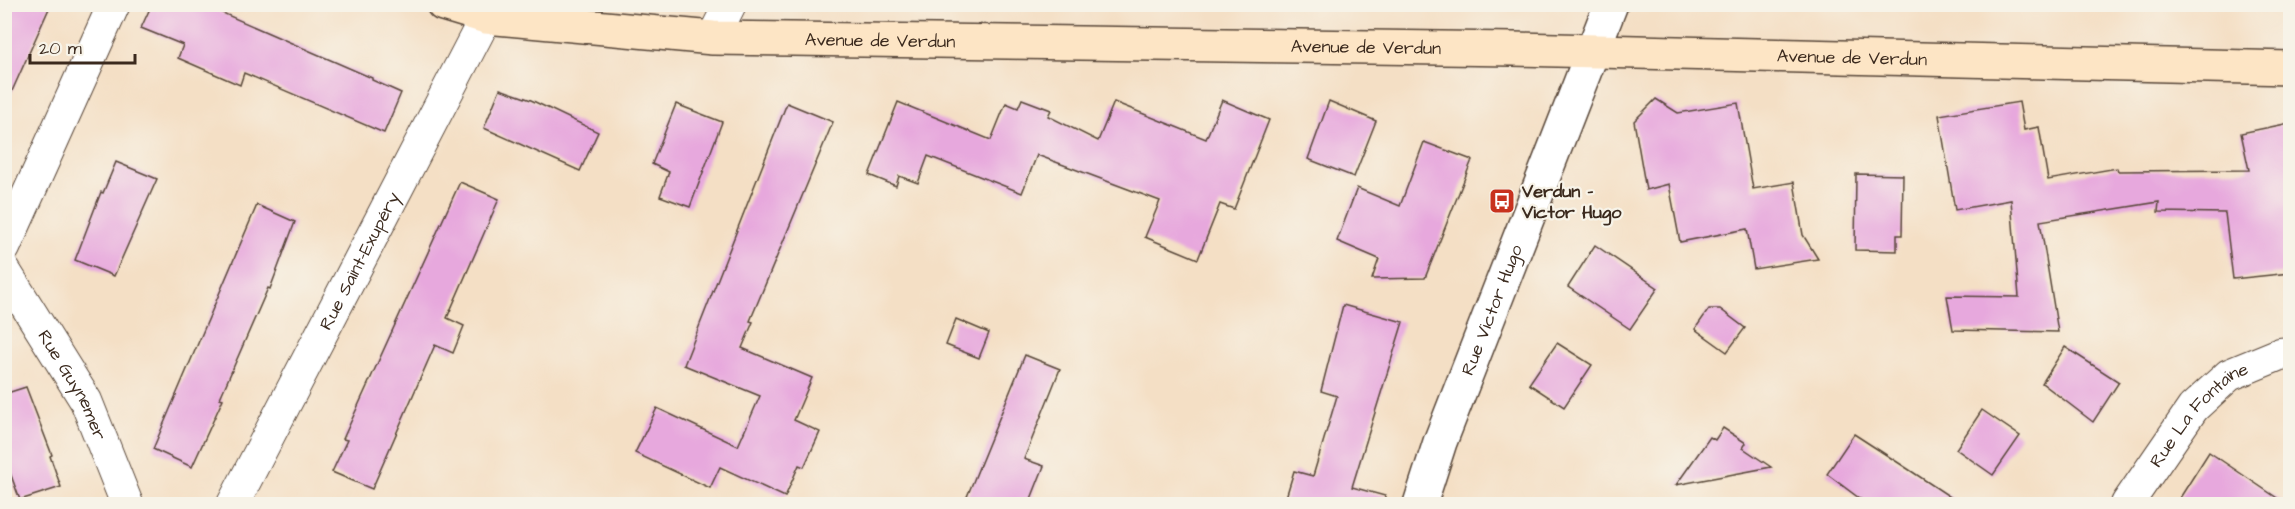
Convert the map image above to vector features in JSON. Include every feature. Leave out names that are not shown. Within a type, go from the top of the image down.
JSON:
[{"type":"main road","name":"Avenue de Verdun","points":[[443,4],[486,17],[713,38],[1593,50],[2290,68]]},
{"type":"street","points":[[4,248],[114,4]]},
{"type":"street","points":[[713,38],[730,4]]},
{"type":"street","name":"Rue Victor Hugo","points":[[1420,504],[1440,442],[1611,4]]},
{"type":"street","name":"Rue Saint-Exupéry","points":[[233,504],[486,17]]},
{"type":"street","name":"Rue Guynemer","points":[[4,270],[86,401],[127,504]]},
{"type":"street","name":"Rue La Fontaine","points":[[2127,504],[2193,408],[2229,375],[2280,354],[2290,353]]},
{"type":"building","points":[[9,4],[51,4],[4,109],[4,16]]},
{"type":"building","points":[[152,4],[202,4],[372,78],[401,93],[384,133],[244,73],[240,85],[178,58],[183,45],[141,28]]},
{"type":"building","points":[[500,89],[531,100],[598,132],[580,171],[484,128]]},
{"type":"building","points":[[1022,99],[1051,110],[1048,116],[1098,141],[1114,102],[1206,139],[1222,100],[1269,120],[1234,209],[1220,204],[1198,259],[1145,237],[1160,201],[1037,155],[1022,193],[928,156],[918,183],[899,176],[896,186],[869,175],[898,102],[991,140],[1006,103],[1018,108]]},
{"type":"building","points":[[1656,99],[1678,113],[1738,103],[1753,189],[1794,182],[1803,235],[1818,259],[1754,269],[1747,229],[1680,242],[1669,184],[1646,190],[1634,121]]},
{"type":"building","points":[[1329,101],[1376,121],[1354,177],[1308,159]]},
{"type":"building","points":[[2019,102],[2024,130],[2039,127],[2048,180],[2117,168],[2118,171],[2249,170],[2241,133],[2290,123],[2290,273],[2233,279],[2225,213],[2158,212],[2159,202],[2040,221],[2058,332],[1953,330],[1947,296],[2019,297],[2011,200],[1955,210],[1939,115]]},
{"type":"building","points":[[787,103],[833,122],[750,321],[753,322],[742,348],[812,378],[794,420],[820,432],[804,467],[799,465],[785,497],[720,467],[710,488],[635,453],[657,408],[738,446],[760,396],[684,365]]},
{"type":"building","points":[[676,104],[722,122],[690,207],[660,196],[669,172],[652,164]]},
{"type":"building","points":[[1424,142],[1472,160],[1425,278],[1372,279],[1379,259],[1337,241],[1357,188],[1400,206]]},
{"type":"building","points":[[116,162],[157,179],[114,276],[75,260],[101,192],[103,193]]},
{"type":"building","points":[[1856,174],[1903,175],[1902,235],[1897,235],[1897,251],[1855,250]]},
{"type":"building","points":[[460,182],[499,199],[447,318],[464,326],[453,353],[435,345],[372,489],[332,472],[347,440],[343,439]]},
{"type":"building","points":[[257,205],[295,222],[270,289],[268,288],[220,398],[223,399],[192,467],[153,449]]},
{"type":"building","points":[[1595,245],[1658,288],[1630,329],[1568,287]]},
{"type":"building","points":[[1343,305],[1403,322],[1352,487],[1385,496],[1384,504],[1284,504],[1294,471],[1313,476],[1337,396],[1321,391]]},
{"type":"building","points":[[1709,309],[1720,309],[1745,328],[1727,352],[1695,329]]},
{"type":"building","points":[[956,319],[989,333],[979,358],[946,345]]},
{"type":"building","points":[[1557,343],[1592,365],[1564,407],[1529,384]]},
{"type":"building","points":[[2065,347],[2119,382],[2093,422],[2042,383]]},
{"type":"building","points":[[1025,355],[1060,369],[1024,459],[1044,466],[1029,504],[964,504]]},
{"type":"building","points":[[26,387],[52,455],[50,456],[61,487],[20,500],[4,456],[4,394]]},
{"type":"building","points":[[1982,410],[2020,436],[1993,475],[1956,449]]},
{"type":"building","points":[[1723,428],[1746,443],[1743,448],[1771,467],[1676,485],[1710,437],[1715,440]]},
{"type":"building","points":[[1854,434],[1961,504],[1867,504],[1827,474]]},
{"type":"building","points":[[2209,452],[2286,504],[2176,504]]},
{"type":"place","name":"Verdun - Victor Hugo","points":[[1502,201]]}]
